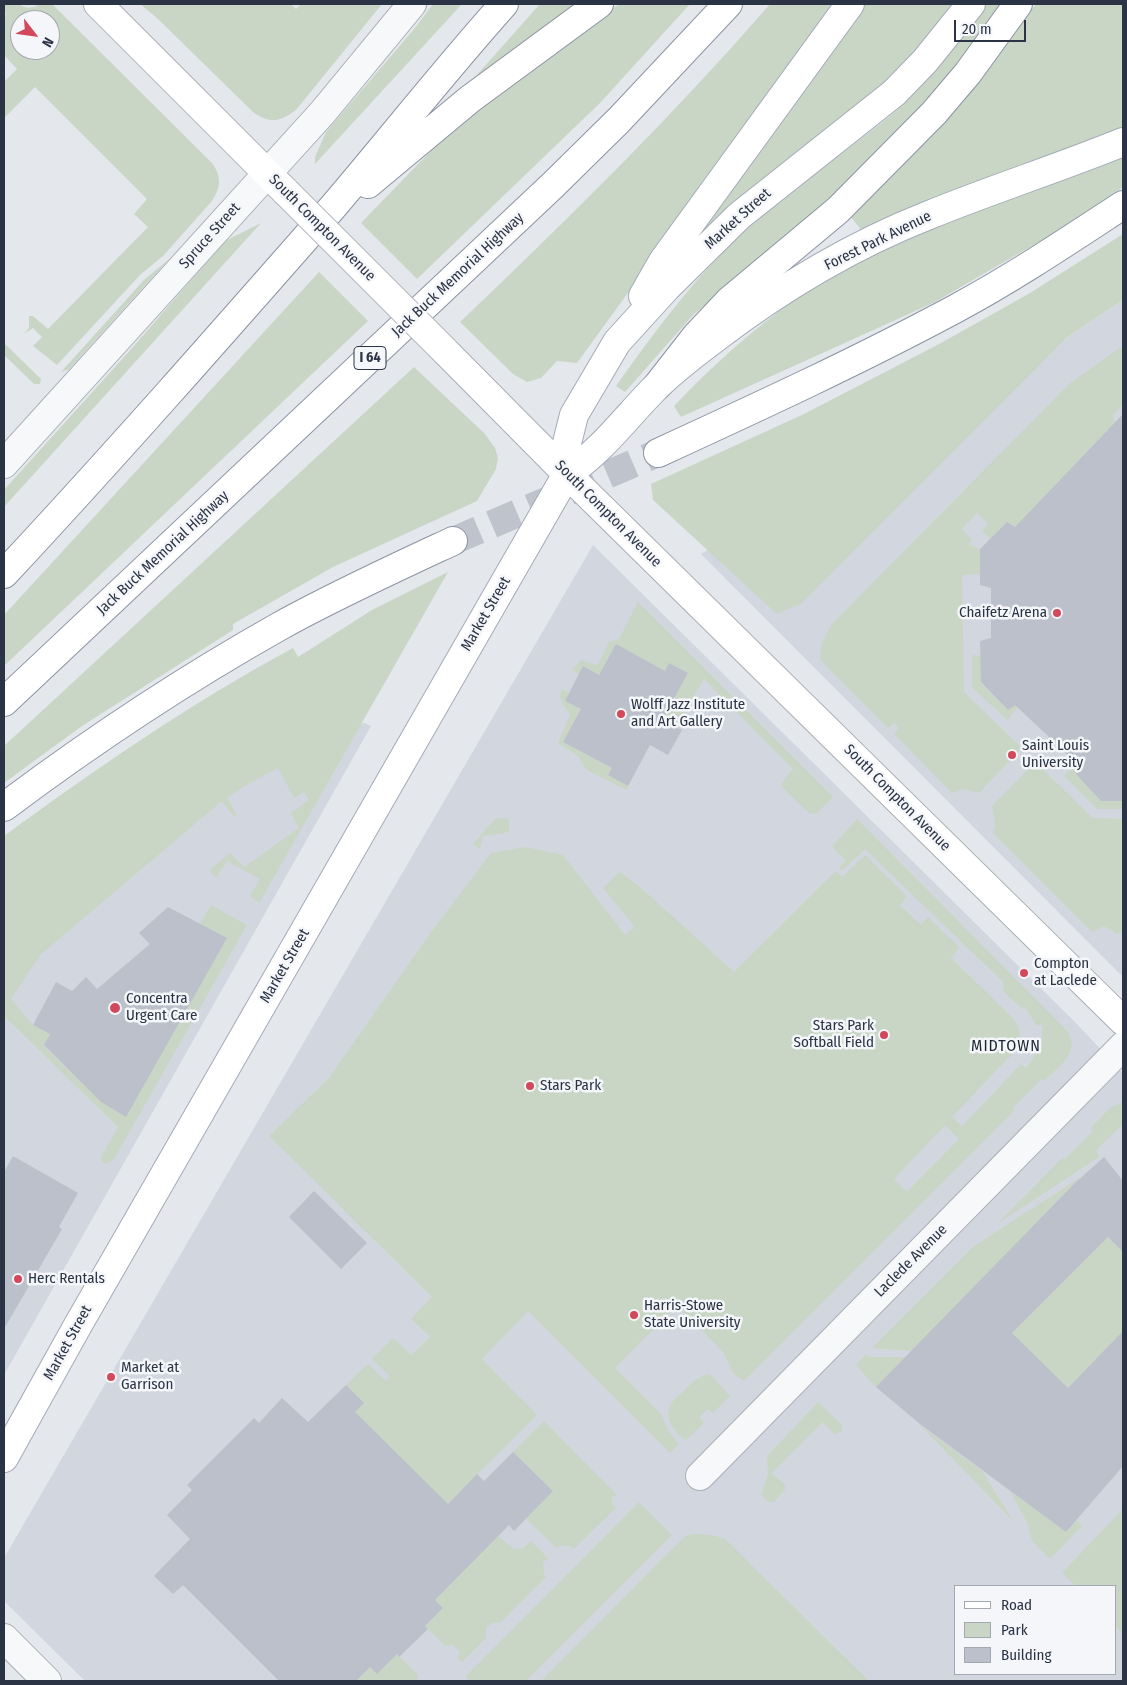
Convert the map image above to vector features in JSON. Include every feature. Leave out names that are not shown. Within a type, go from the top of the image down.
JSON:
[{"type":"main road","points":[[4,574],[175,388],[504,4]]},
{"type":"main road","points":[[331,208],[365,187],[470,99],[599,4]]},
{"type":"main road","points":[[617,342],[663,261],[850,4]]},
{"type":"main road","name":"Market Street","points":[[567,474],[565,451],[574,415],[617,342],[667,286],[739,216],[894,93],[925,62],[971,4]]},
{"type":"main road","points":[[657,386],[696,336],[729,301],[838,210],[934,113],[968,73],[1018,4]]},
{"type":"main road","name":"Jack Buck Memorial Highway","points":[[4,702],[553,185],[619,120],[728,5]]},
{"type":"main road","name":"South Compton Avenue","points":[[107,13],[567,474],[1123,1021]]},
{"type":"main road","name":"Forest Park Avenue","points":[[657,386],[714,338],[788,288],[851,251],[928,215],[1051,171],[1123,142]]},
{"type":"main road","points":[[658,453],[792,391],[957,308],[1038,260],[1123,205]]},
{"type":"main road","name":"Market Street","points":[[4,1458],[78,1325],[567,474],[593,455],[657,386]]},
{"type":"main road","points":[[4,807],[126,720],[203,671],[281,626],[454,540]]},
{"type":"street","name":"Spruce Street","points":[[4,464],[362,67],[412,4]]},
{"type":"street","name":"Laclede Avenue","points":[[700,1476],[1123,1046]]},
{"type":"street","points":[[4,1638],[47,1681]]},
{"type":"shaded area","name":"Saint Louis University","points":[[1123,300],[1123,977],[701,554],[1066,338]]},
{"type":"shaded area","name":"Harris-Stowe State University","points":[[593,545],[1074,1021],[1123,1073],[1123,1681],[85,1681],[4,1601],[4,1558]]},
{"type":"shaded area","points":[[364,723],[371,726],[4,1375],[4,982],[255,773],[339,732]]},
{"type":"green space","points":[[4,4],[19,4],[28,8],[37,6],[35,4],[52,4],[58,10],[10,10],[10,60],[60,60],[60,12],[212,163],[219,178],[217,192],[211,202],[163,256],[140,275],[57,365],[33,346],[42,337],[33,328],[24,334],[29,328],[29,316],[33,316],[48,329],[148,227],[134,214],[147,199],[35,87],[4,118],[4,82],[17,69],[4,55],[4,17],[6,14]]},
{"type":"green space","points":[[140,4],[291,4],[296,9],[301,4],[382,4],[296,110],[280,119],[269,120],[253,112],[157,18]]},
{"type":"green space","points":[[433,4],[462,4],[315,164],[315,157],[326,132],[415,28]]},
{"type":"green space","points":[[540,4],[582,4],[468,85]]},
{"type":"green space","points":[[620,4],[690,4],[600,103],[417,279],[361,223],[454,127],[604,13]]},
{"type":"green space","points":[[770,4],[838,4],[577,363],[557,361],[541,378],[527,382],[513,374],[460,322],[658,127]]},
{"type":"green space","points":[[864,4],[956,4],[903,66],[851,113],[705,230],[701,229]]},
{"type":"green space","points":[[986,4],[1001,4],[959,61],[893,138],[820,208],[693,315],[625,392],[616,386],[681,299],[735,239],[772,206],[879,125],[909,99],[944,60]]},
{"type":"green space","points":[[1036,4],[1123,4],[1123,127],[1068,152],[862,231],[851,217],[926,142]]},
{"type":"green space","points":[[1123,153],[1123,187],[1049,236],[933,303],[681,417],[674,406],[711,369],[770,318],[834,274],[903,238],[976,208]]},
{"type":"green space","points":[[261,223],[4,507],[4,490],[133,347],[225,241]]},
{"type":"green space","points":[[1123,234],[1123,300],[1066,338],[801,604],[777,614],[653,500],[651,484],[804,414],[941,343],[1030,293]]},
{"type":"green space","points":[[169,259],[69,369],[61,372],[144,280]]},
{"type":"green space","points":[[319,272],[368,321],[4,666],[4,615]]},
{"type":"green space","points":[[4,343],[41,379],[40,384],[34,384],[4,355]]},
{"type":"green space","points":[[1121,347],[1123,353],[1123,404],[1112,416],[1115,422],[1015,527],[1007,522],[990,539],[982,531],[988,524],[977,513],[962,529],[972,540],[968,544],[980,549],[980,574],[962,575],[964,692],[1022,748],[979,793],[963,789],[952,793],[894,734],[899,728],[894,723],[888,728],[827,667],[820,658],[822,643],[832,624],[1069,384]]},
{"type":"green space","points":[[414,367],[485,434],[495,448],[498,458],[496,469],[477,501],[333,567],[233,624],[233,630],[82,726],[4,783],[4,746]]},
{"type":"green space","points":[[448,572],[259,903],[250,896],[260,879],[227,861],[216,877],[211,873],[211,869],[230,853],[244,867],[299,828],[291,813],[309,800],[304,792],[294,798],[278,768],[227,798],[237,815],[234,817],[222,801],[40,955],[11,999],[33,1025],[50,1034],[44,1046],[101,1102],[126,1117],[200,924],[211,905],[247,925],[114,1159],[106,1164],[102,1162],[101,1157],[118,1127],[4,1016],[4,836],[109,761],[255,669],[293,648],[298,657],[372,610]]},
{"type":"green space","points":[[638,602],[833,797],[816,814],[809,813],[782,787],[782,783],[793,769],[704,679],[676,727],[662,719],[687,673],[669,663],[665,671],[616,645],[599,675],[579,674],[572,670],[581,660],[596,665],[599,663],[609,642],[619,639]]},
{"type":"green space","points":[[972,655],[981,656],[981,683],[1008,710],[1015,705],[1018,707],[1007,720],[972,687]]},
{"type":"green space","points":[[562,689],[569,693],[565,701],[581,709],[563,742],[612,768],[608,775],[628,786],[626,790],[589,771],[584,767],[578,756],[558,743],[570,715],[560,697]]},
{"type":"green space","points":[[1035,762],[1093,818],[1123,819],[1123,930],[1117,934],[1104,926],[1092,932],[993,833],[995,825],[992,806]]},
{"type":"green space","points":[[1076,764],[1080,767],[1076,774],[1101,801],[1123,801],[1123,809],[1097,809],[1064,776]]},
{"type":"green space","points":[[496,818],[509,819],[509,832],[483,836],[480,849],[473,844]]},
{"type":"green space","points":[[857,819],[1069,1033],[1071,1047],[1066,1060],[1044,1081],[1042,1079],[1013,1108],[1015,1110],[744,1381],[734,1374],[723,1352],[677,1305],[615,1368],[661,1414],[669,1432],[679,1444],[670,1453],[528,1311],[482,1359],[537,1415],[447,1504],[355,1412],[346,1385],[368,1364],[386,1381],[390,1376],[372,1359],[393,1338],[411,1355],[430,1337],[411,1319],[432,1297],[269,1136],[329,1078],[429,935],[491,853],[526,847],[563,855],[625,935],[635,927],[603,888],[620,872],[640,887],[734,972],[836,871],[842,877],[865,855],[907,896],[900,905],[921,925],[928,917],[959,947],[951,958],[1013,1018],[1018,1027],[1020,1036],[1013,1053],[952,1117],[962,1126],[1021,1064],[1026,1068],[1033,1059],[1037,1047],[1042,1047],[1042,1025],[1036,1025],[1025,1007],[1022,1009],[1004,992],[1003,982],[865,849],[842,871],[839,867],[846,861],[832,846]],"holes":[[[945,1125],[959,1139],[907,1192],[894,1179]]]},
{"type":"green space","points":[[1123,1102],[1123,1124],[1096,1150],[1099,1157],[997,1224],[1063,1157],[1065,1159],[1093,1131],[1091,1128],[1110,1108]]},
{"type":"green space","points":[[1081,1177],[912,1351],[872,1348],[974,1246]]},
{"type":"green space","points":[[1108,1237],[1123,1252],[1123,1331],[1068,1388],[1012,1333]]},
{"type":"green space","points":[[866,1354],[870,1357],[906,1357],[876,1387],[856,1365]]},
{"type":"green space","points":[[710,1374],[730,1396],[713,1413],[708,1409],[699,1417],[704,1423],[686,1440],[671,1425],[668,1415],[669,1409],[674,1400],[694,1382],[702,1376]]},
{"type":"green space","points":[[818,1402],[842,1425],[842,1431],[834,1434],[823,1422],[772,1473],[785,1485],[785,1490],[774,1502],[769,1502],[761,1495],[768,1474],[767,1456]]},
{"type":"green space","points":[[544,1421],[617,1495],[612,1497],[612,1504],[617,1507],[574,1549],[570,1546],[561,1545],[557,1548],[526,1519],[553,1491],[513,1452]]},
{"type":"green space","points":[[920,1425],[982,1471],[1013,1521]]},
{"type":"green space","points":[[1010,1491],[1066,1532],[1076,1521],[1082,1526],[1050,1559],[1032,1541],[1028,1524]]},
{"type":"green space","points":[[639,1502],[672,1535],[526,1681],[470,1681],[465,1677]]},
{"type":"green space","points":[[1123,1509],[1123,1634],[1117,1628],[1117,1585],[1075,1585],[1062,1573]]},
{"type":"green space","points":[[693,1534],[712,1535],[725,1539],[869,1681],[541,1681],[668,1553],[686,1536]]},
{"type":"green space","points":[[498,1536],[514,1549],[523,1548],[531,1541],[548,1558],[543,1563],[546,1577],[500,1623],[492,1623],[486,1628],[486,1638],[462,1662],[458,1659],[460,1652],[453,1645],[445,1646],[425,1626],[443,1608],[435,1600]]},
{"type":"green space","points":[[397,1654],[418,1675],[417,1681],[356,1681],[370,1667],[376,1673]]},
{"type":"building","name":"Chaifetz Arena","points":[[1123,414],[1123,801],[1101,801],[1076,774],[1080,767],[1015,705],[1008,710],[981,682],[980,641],[991,638],[991,588],[980,585],[980,549],[1007,522],[1015,527]]},
{"type":"building","name":"Wolff Jazz Institute and Art Gallery","points":[[616,644],[665,671],[669,663],[688,673],[662,720],[682,730],[668,755],[650,745],[628,786],[608,775],[612,768],[563,742],[581,709],[565,701],[583,666],[599,675]]},
{"type":"building","name":"Concentra Urgent Care","points":[[168,907],[227,938],[126,1117],[101,1102],[44,1045],[50,1034],[33,1025],[56,982],[72,991],[86,977],[97,989],[150,944],[139,933]]},
{"type":"building","name":"Herc Rentals","points":[[13,1156],[78,1193],[59,1227],[62,1229],[4,1329],[4,1172]]},
{"type":"building","points":[[1104,1157],[1123,1181],[1123,1252],[1108,1237],[1012,1333],[1068,1388],[1123,1331],[1123,1466],[1066,1532],[920,1424],[876,1387],[1074,1184]]},
{"type":"building","points":[[314,1191],[367,1243],[341,1269],[289,1217]]},
{"type":"building","points":[[346,1385],[364,1403],[355,1412],[448,1504],[477,1474],[484,1481],[513,1452],[553,1491],[514,1531],[509,1525],[435,1600],[443,1608],[425,1626],[428,1629],[399,1657],[397,1654],[377,1674],[370,1667],[356,1681],[279,1681],[183,1585],[173,1594],[154,1576],[190,1539],[167,1515],[192,1490],[187,1485],[254,1418],[259,1423],[282,1398],[308,1422]]},
{"type":"tunnel","points":[[453,541],[658,453]]},
{"type":"place","name":"Chaifetz Arena","points":[[1057,613]]},
{"type":"place","name":"Wolff Jazz Institute and Art Gallery","points":[[621,714]]},
{"type":"place","name":"Saint Louis University","points":[[1012,755]]},
{"type":"place","name":"Compton at Laclede","points":[[1024,973]]},
{"type":"place","name":"Concentra Urgent Care","points":[[115,1008]]},
{"type":"place","name":"Stars Park Softball Field","points":[[884,1035]]},
{"type":"place","name":"Stars Park","points":[[530,1086]]},
{"type":"place","name":"Herc Rentals","points":[[18,1279]]},
{"type":"place","name":"Harris-Stowe State University","points":[[634,1315]]},
{"type":"place","name":"Market at Garrison","points":[[111,1377]]},
{"type":"district","name":"MIDTOWN","points":[[1006,1047]]}]
